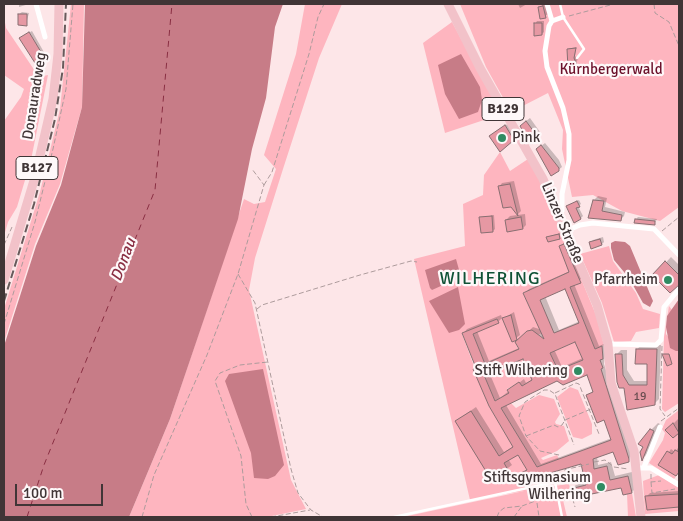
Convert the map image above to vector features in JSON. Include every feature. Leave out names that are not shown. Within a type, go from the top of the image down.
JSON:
[{"type":"main road","name":"B127","points":[[4,280],[34,178],[53,99],[58,54],[59,4]]},
{"type":"main road","name":"Linzer Straße","points":[[448,4],[476,61],[537,166],[599,312],[608,344],[611,383],[630,436],[639,471],[641,517]]},
{"type":"street","points":[[36,4],[45,37]]},
{"type":"street","points":[[547,4],[552,21],[546,35],[546,61],[566,117],[570,142],[562,194],[562,210],[559,215]]},
{"type":"street","points":[[552,21],[563,17]]},
{"type":"street","points":[[566,231],[580,225],[594,223],[654,229],[660,233],[679,255]]},
{"type":"street","points":[[608,344],[656,345],[661,340],[664,307],[679,289]]},
{"type":"street","points":[[639,471],[660,427]]},
{"type":"street","points":[[639,471],[650,468],[679,485]]},
{"type":"lane","points":[[560,4],[563,17],[584,49],[577,58]]},
{"type":"lane","points":[[394,517],[555,482],[562,517]]},
{"type":"path","points":[[142,517],[154,475],[207,355],[238,274],[264,185],[272,172],[309,54],[318,17],[324,4]]},
{"type":"path","points":[[563,17],[614,4]]},
{"type":"path","points":[[654,4],[655,13],[669,22],[679,46]]},
{"type":"path","points":[[252,169],[264,185]]},
{"type":"path","points":[[660,233],[679,217]]},
{"type":"path","points":[[4,245],[16,221]]},
{"type":"path","points":[[256,310],[262,304],[352,277],[411,261],[417,262]]},
{"type":"path","points":[[238,274],[255,303],[290,469],[301,499],[311,510],[323,517]]},
{"type":"path","points":[[661,340],[660,409],[665,416],[679,408]]},
{"type":"path","points":[[252,517],[246,504],[241,456],[215,382],[220,373],[240,365],[268,362]]},
{"type":"path","points":[[555,394],[556,391],[576,383],[579,384],[599,434]]},
{"type":"path","points":[[559,455],[540,451],[526,436],[519,416],[526,402],[544,390],[549,390],[555,394],[574,445]]},
{"type":"path","points":[[526,436],[554,424],[558,427],[565,420],[591,410]]},
{"type":"path","points":[[594,462],[605,460],[614,466],[629,469],[631,478],[639,471]]},
{"type":"path","points":[[564,470],[589,464]]},
{"type":"path","points":[[650,468],[652,493],[666,492],[666,489],[679,490]]},
{"type":"path","points":[[651,482],[666,484]]},
{"type":"path","points":[[497,517],[504,508],[522,506],[557,493]]},
{"type":"path","points":[[558,500],[573,500],[575,507]]},
{"type":"path","points":[[536,502],[539,517]]},
{"type":"path","points":[[514,517],[522,506]]},
{"type":"path","points":[[271,517],[311,510]]},
{"type":"green space","points":[[71,4],[84,4],[82,107],[60,184],[35,244],[4,342],[4,309],[40,192],[60,109]]},
{"type":"green space","points":[[305,4],[342,4],[319,58],[255,258],[249,290],[291,480],[306,509],[267,517],[129,517],[170,419],[244,199],[254,204],[265,202],[276,169],[264,155],[296,54]]},
{"type":"green space","name":"Kürnbergerwald","points":[[460,4],[679,4],[679,207],[660,221],[622,211],[593,195],[572,197],[562,149],[563,130],[548,93],[511,112],[486,67]]},
{"type":"green space","points":[[4,17],[6,28],[39,77],[48,75],[31,160],[17,207],[8,222],[4,236],[4,121],[21,97],[24,89],[4,75]]},
{"type":"green space","points":[[452,22],[502,114],[445,133],[423,43]]},
{"type":"green space","points":[[500,152],[510,171],[528,159],[540,179],[596,315],[604,345],[595,349],[564,274],[523,293],[542,333],[536,336],[532,330],[527,331],[516,344],[536,389],[530,381],[522,386],[519,383],[507,389],[509,393],[495,401],[484,375],[513,352],[485,364],[473,334],[498,323],[497,319],[462,334],[489,406],[527,470],[521,473],[531,489],[569,484],[572,498],[563,500],[567,517],[403,517],[524,491],[470,500],[414,259],[465,246],[463,204],[483,195],[484,175]]},
{"type":"green space","points":[[609,246],[613,261],[636,293],[643,309],[660,314],[659,328],[636,332],[631,341],[614,342],[602,303],[580,254]]},
{"type":"green space","points":[[669,306],[672,310],[667,315]]},
{"type":"green space","points":[[667,320],[666,334],[679,351],[679,403],[665,412],[662,409],[664,337]]},
{"type":"green space","points":[[575,342],[583,360],[558,370],[550,353]]},
{"type":"green space","points":[[570,387],[578,390],[592,424],[592,434],[582,439],[573,437],[557,397]]},
{"type":"green space","points":[[539,395],[554,399],[560,414],[555,422],[564,426],[569,441],[557,451],[541,458],[543,460],[557,455],[559,459],[537,467],[501,408],[511,403],[516,408]]},
{"type":"green space","points":[[679,410],[679,472],[674,479],[649,463],[663,440],[665,433],[662,429],[666,420]]},
{"type":"green space","points":[[659,475],[679,488],[679,511],[645,514],[643,481]]},
{"type":"green space","points":[[632,493],[636,517],[628,517],[627,494]]},
{"type":"water","name":"Donau","points":[[85,4],[283,4],[275,27],[266,98],[252,149],[238,219],[170,419],[129,517],[4,517],[4,346],[36,246],[61,185],[82,107]]},
{"type":"water","points":[[461,54],[480,87],[482,100],[478,112],[459,119],[445,94],[438,65]]},
{"type":"water","points":[[615,241],[625,242],[630,246],[653,301],[650,307],[643,303],[629,278],[614,260],[611,243]]},
{"type":"water","points":[[456,259],[461,277],[432,290],[425,270]]},
{"type":"water","points":[[458,287],[465,324],[459,330],[449,333],[429,301]]},
{"type":"water","points":[[679,299],[679,351],[676,351],[670,348],[666,327],[667,316]]},
{"type":"water","points":[[263,369],[284,465],[275,476],[268,479],[254,478],[251,453],[225,381],[229,374]]},
{"type":"building","points":[[543,6],[546,18],[540,19],[538,7]]},
{"type":"building","points":[[18,14],[27,14],[27,26],[18,25]]},
{"type":"building","points":[[534,23],[542,23],[542,35],[534,36]]},
{"type":"building","points":[[29,32],[44,57],[35,63],[19,38]]},
{"type":"building","points":[[576,48],[574,58],[577,65],[568,68],[567,49]]},
{"type":"building","points":[[526,121],[537,136],[529,142],[520,126]]},
{"type":"building","name":"Pink","points":[[505,125],[514,140],[500,152],[489,136]]},
{"type":"building","points":[[541,145],[559,168],[559,171],[551,176],[536,149]]},
{"type":"building","points":[[510,184],[518,216],[511,207],[503,208],[498,186]]},
{"type":"building","points":[[593,200],[604,201],[602,211],[622,215],[621,221],[588,218]]},
{"type":"building","points":[[577,201],[580,207],[576,208],[581,219],[574,223],[566,206]]},
{"type":"building","points":[[492,216],[493,232],[481,233],[479,217]]},
{"type":"building","points":[[521,217],[523,229],[507,232],[505,220]]},
{"type":"building","points":[[635,219],[655,221],[655,225],[634,223]]},
{"type":"building","points":[[559,234],[560,239],[548,242],[546,237]]},
{"type":"building","points":[[600,239],[602,245],[591,249],[589,242]]},
{"type":"building","points":[[564,244],[581,283],[570,287],[595,349],[602,346],[603,359],[600,360],[603,368],[601,369],[629,459],[629,462],[618,465],[613,452],[593,459],[594,469],[607,466],[610,480],[628,476],[632,493],[623,495],[621,488],[572,498],[570,489],[586,485],[581,464],[526,480],[521,473],[527,470],[518,455],[504,463],[508,470],[492,481],[455,421],[471,411],[499,456],[513,447],[489,406],[473,369],[476,368],[462,333],[497,319],[499,323],[473,334],[485,364],[519,349],[515,342],[527,331],[532,330],[544,339],[523,293],[569,272],[559,246]],"holes":[[[565,289],[579,323],[554,333],[540,300]],[[575,342],[583,360],[558,370],[550,353]],[[523,359],[532,380],[522,386],[519,382],[507,390],[509,393],[495,401],[484,375]],[[587,375],[593,392],[586,395],[597,423],[604,420],[611,440],[537,467],[501,408],[557,381],[563,385]]]},
{"type":"building","name":"Pfarrheim","points":[[665,261],[679,275],[679,285],[670,293],[652,275]]},
{"type":"building","points":[[511,315],[517,340],[512,342],[502,318]]},
{"type":"building","points":[[636,349],[657,349],[655,405],[627,410],[624,388],[619,388],[617,382],[615,354],[622,354],[623,375],[629,385],[647,385],[647,364],[635,364]]},
{"type":"building","points":[[662,354],[669,354],[672,364],[667,366]]},
{"type":"building","points":[[673,423],[679,433],[673,438],[665,430]]},
{"type":"building","points":[[650,429],[654,431],[642,461],[640,452],[643,447],[638,444]]},
{"type":"building","points":[[675,450],[679,452],[679,472],[676,476],[658,465],[667,451],[672,454]]},
{"type":"building","points":[[679,494],[679,507],[647,510],[645,496]]},
{"type":"ferry route","points":[[27,517],[44,465],[155,190],[172,4]]},
{"type":"railway","points":[[4,301],[34,204],[55,119],[63,68],[66,4]]},
{"type":"place","name":"Pink","points":[[502,138]]},
{"type":"place","name":"Pfarrheim","points":[[668,280]]},
{"type":"place","name":"Stift Wilhering","points":[[578,371]]},
{"type":"place","name":"Stiftsgymnasium Wilhering","points":[[601,487]]},
{"type":"district","name":"WILHERING","points":[[490,279]]}]
